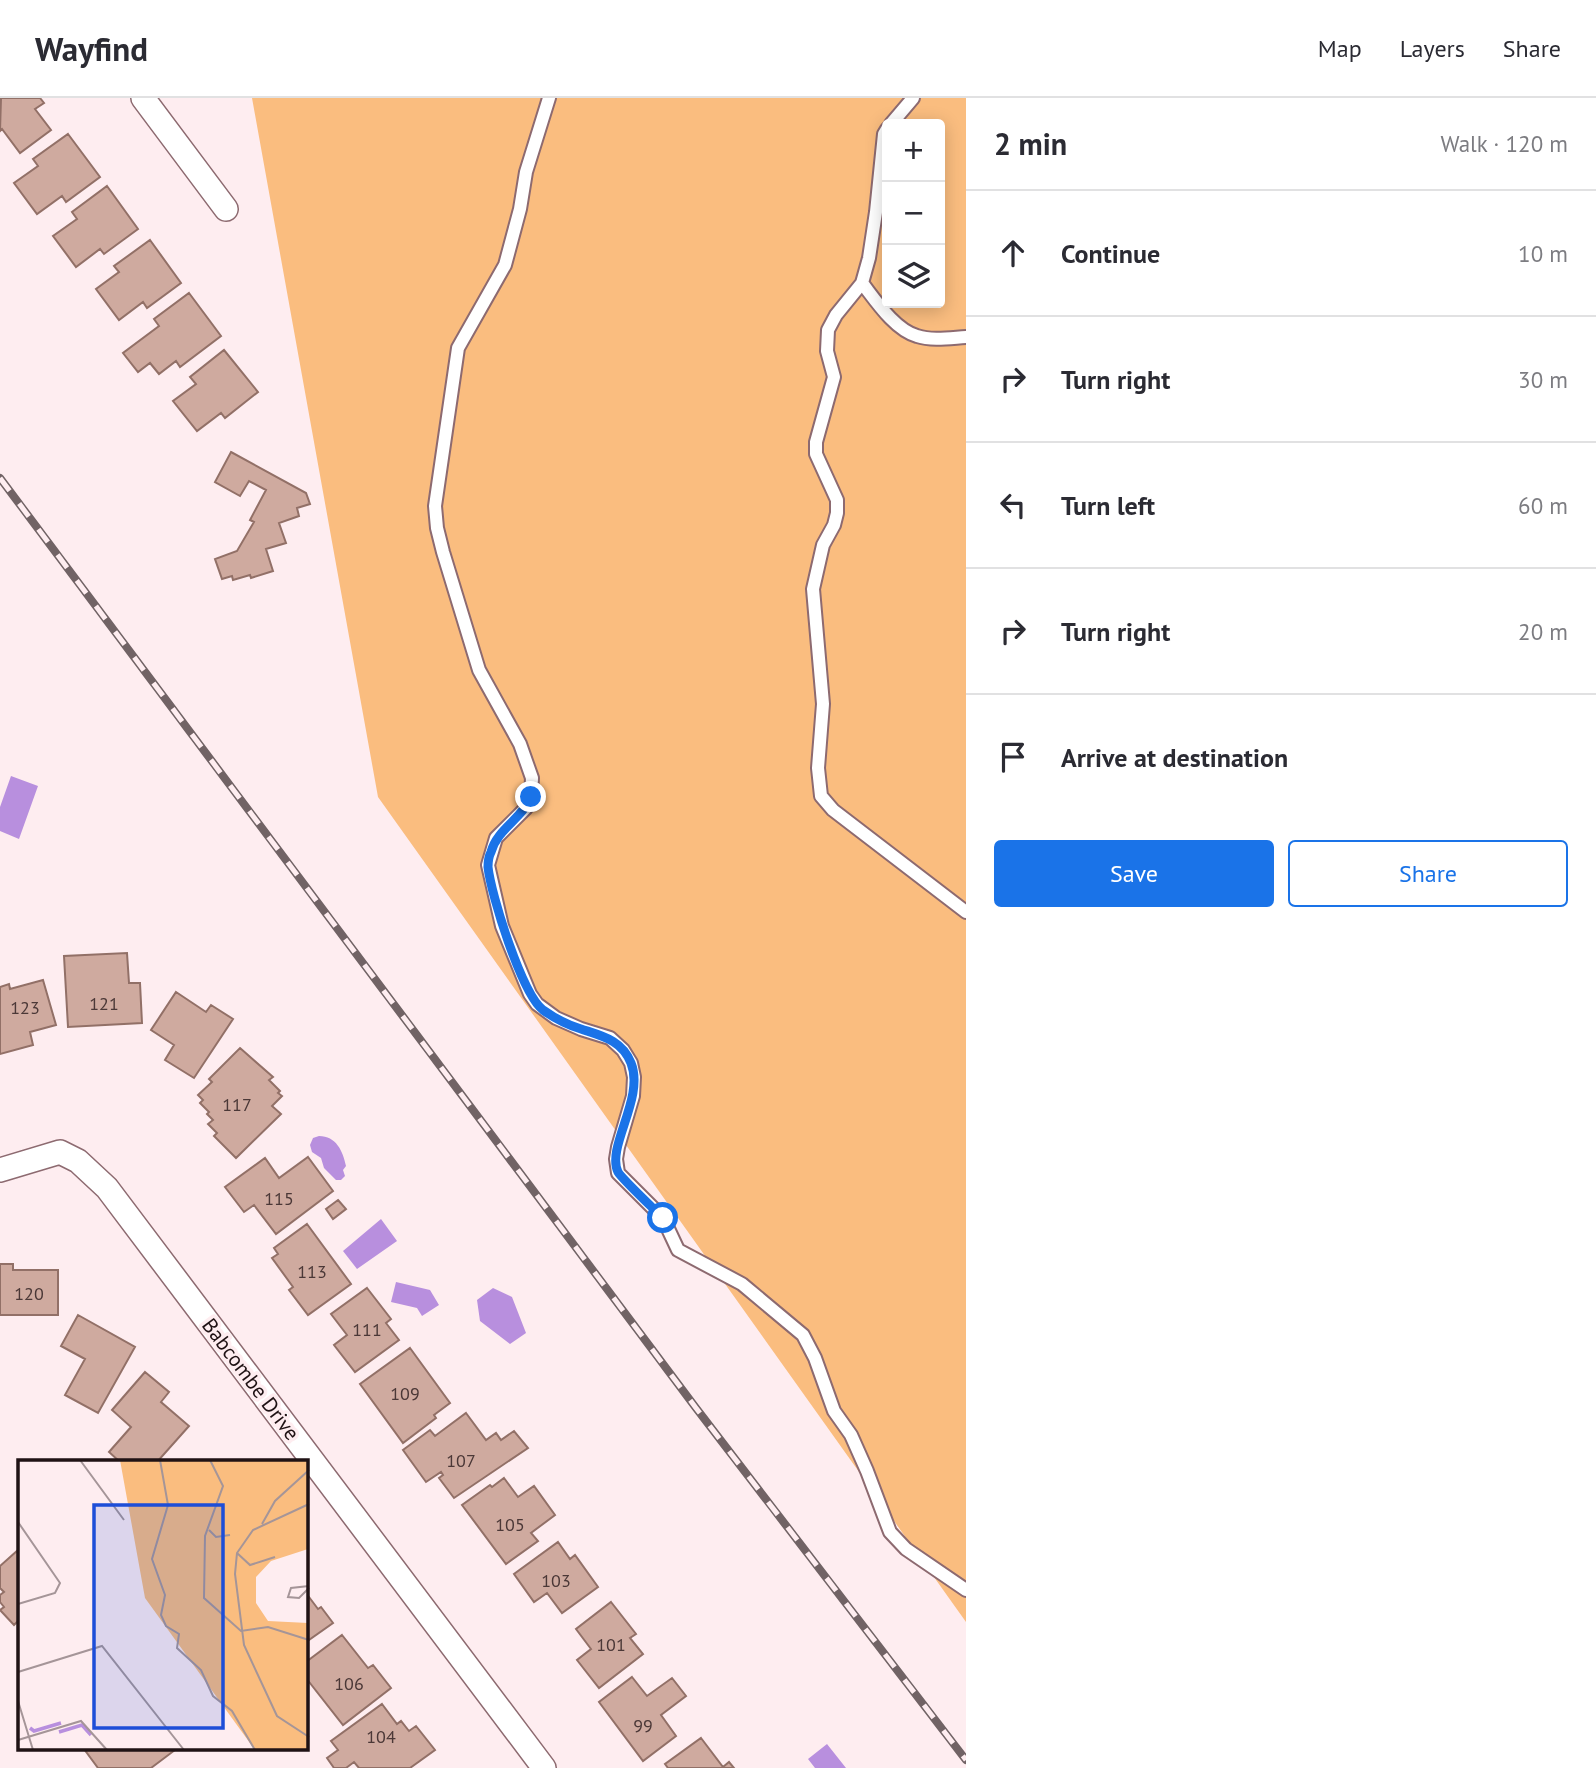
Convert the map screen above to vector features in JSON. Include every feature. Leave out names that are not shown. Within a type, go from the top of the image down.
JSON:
[{"type":"street","points":[[143,98],[226,209]]},
{"type":"street","name":"Babcombe Drive","points":[[0,1170],[60,1153],[78,1161],[107,1188],[544,1768]]},
{"type":"lane","points":[[549,98],[526,172],[520,209],[505,265],[458,348],[435,506],[443,552],[479,670],[520,744],[531,778],[531,797],[526,808],[496,838],[488,865],[502,926],[530,994],[537,1004],[556,1018],[610,1038],[623,1050],[631,1063],[634,1077],[633,1096],[618,1147],[618,1173],[663,1218],[678,1250],[742,1284],[803,1335],[815,1357],[834,1411],[851,1435],[867,1471],[890,1532],[906,1549],[966,1590]]},
{"type":"lane","points":[[895,119],[913,98]]},
{"type":"lane","points":[[882,154],[876,212],[862,284],[836,315],[828,330],[827,351],[834,377],[816,442],[816,454],[836,500],[837,513],[823,545],[813,589],[823,704],[815,796],[966,912]]},
{"type":"lane","points":[[862,284],[885,314],[915,336],[936,339],[966,337]]},
{"type":"shaded area","points":[[252,98],[966,98],[966,1622],[378,797]]},
{"type":"shaded area","points":[[11,776],[38,786],[19,839],[0,831],[0,807]]},
{"type":"shaded area","points":[[319,1136],[330,1139],[341,1150],[346,1166],[343,1170],[345,1176],[341,1180],[336,1180],[324,1168],[321,1158],[312,1152],[310,1145],[313,1138]]},
{"type":"shaded area","points":[[381,1219],[397,1241],[357,1269],[343,1251]]},
{"type":"shaded area","points":[[396,1282],[430,1290],[439,1305],[422,1316],[417,1308],[391,1302]]},
{"type":"shaded area","points":[[493,1288],[512,1297],[526,1333],[510,1344],[480,1321],[477,1300]]},
{"type":"shaded area","points":[[827,1744],[846,1768],[815,1768],[808,1759]]},
{"type":"building","points":[[1,98],[40,98],[44,103],[35,109],[51,130],[20,153],[2,129],[0,131]]},
{"type":"building","points":[[68,134],[100,177],[66,202],[62,196],[37,214],[14,183],[38,166],[33,159]]},
{"type":"building","points":[[107,186],[138,229],[104,254],[100,249],[76,267],[53,236],[77,219],[72,212]]},
{"type":"building","points":[[150,240],[181,283],[147,308],[143,302],[119,320],[96,289],[119,272],[114,266]]},
{"type":"building","points":[[189,293],[221,336],[180,367],[176,361],[159,374],[150,363],[138,372],[123,353],[159,326],[154,319]]},
{"type":"building","points":[[224,350],[258,392],[225,418],[221,413],[197,431],[173,401],[196,384],[190,377]]},
{"type":"building","points":[[231,452],[306,493],[310,504],[297,508],[299,516],[279,523],[286,543],[266,549],[273,571],[233,580],[232,576],[222,579],[215,559],[237,551],[254,522],[250,520],[266,490],[249,481],[240,496],[215,482]]},
{"type":"building","points":[[127,953],[129,983],[140,983],[142,1023],[68,1027],[64,956]]},
{"type":"building","points":[[43,980],[56,1025],[30,1032],[33,1045],[0,1054],[0,987],[9,984],[10,989]]},
{"type":"building","points":[[176,992],[206,1012],[211,1005],[233,1019],[194,1078],[165,1060],[174,1045],[151,1030]]},
{"type":"building","points":[[240,1048],[273,1077],[269,1080],[282,1096],[272,1106],[281,1114],[236,1158],[214,1136],[217,1133],[208,1124],[213,1120],[200,1103],[203,1100],[198,1095],[212,1082],[209,1079]]},
{"type":"building","points":[[308,1157],[333,1191],[276,1234],[254,1205],[244,1212],[225,1187],[265,1158],[279,1178]]},
{"type":"building","points":[[338,1200],[346,1209],[333,1219],[326,1209]]},
{"type":"building","points":[[307,1224],[351,1284],[308,1315],[289,1290],[293,1287],[272,1258],[278,1254],[274,1248]]},
{"type":"building","points":[[0,1264],[13,1264],[13,1270],[58,1270],[58,1315],[0,1315]]},
{"type":"building","points":[[367,1288],[391,1319],[386,1323],[399,1340],[355,1372],[334,1345],[347,1335],[331,1314]]},
{"type":"building","points":[[78,1315],[135,1347],[98,1413],[65,1395],[85,1359],[61,1346]]},
{"type":"building","points":[[410,1348],[450,1403],[434,1415],[436,1418],[403,1443],[360,1384]]},
{"type":"building","points":[[145,1372],[169,1392],[161,1402],[189,1426],[159,1460],[118,1460],[109,1452],[131,1427],[112,1410]]},
{"type":"building","points":[[466,1413],[486,1440],[496,1433],[501,1440],[514,1431],[528,1448],[454,1498],[439,1478],[443,1475],[441,1472],[426,1482],[403,1450],[430,1430],[435,1436]]},
{"type":"building","points":[[504,1478],[518,1497],[534,1486],[555,1515],[531,1533],[538,1541],[506,1564],[462,1505]]},
{"type":"building","points":[[558,1542],[570,1559],[575,1555],[598,1587],[562,1613],[547,1593],[534,1602],[514,1574]]},
{"type":"building","points":[[18,1550],[18,1622],[14,1625],[0,1610],[4,1607],[0,1602],[0,1595],[4,1592],[0,1588],[0,1566]]},
{"type":"building","points":[[308,1596],[318,1609],[321,1607],[333,1623],[308,1641]]},
{"type":"building","points":[[611,1602],[636,1634],[630,1638],[643,1654],[599,1688],[577,1660],[591,1649],[576,1629]]},
{"type":"building","points":[[342,1635],[368,1668],[373,1665],[391,1688],[343,1725],[308,1681],[308,1660]]},
{"type":"building","points":[[632,1677],[647,1696],[672,1678],[686,1696],[661,1715],[676,1736],[643,1761],[599,1702]]},
{"type":"building","points":[[382,1704],[397,1724],[401,1721],[409,1731],[416,1726],[435,1750],[410,1768],[359,1768],[354,1762],[346,1768],[334,1768],[327,1758],[338,1750],[331,1741]]},
{"type":"building","points":[[701,1738],[723,1767],[729,1762],[734,1768],[668,1768],[665,1764]]},
{"type":"building","points":[[85,1750],[175,1750],[151,1768],[98,1768]]},
{"type":"railway","points":[[0,478],[696,1408],[966,1760]]},
{"type":"route","points":[[531,797],[526,808],[496,838],[491,851],[488,865],[502,926],[530,994],[537,1004],[556,1018],[610,1038],[623,1050],[631,1063],[634,1077],[633,1096],[618,1147],[618,1173],[663,1218]]}]
